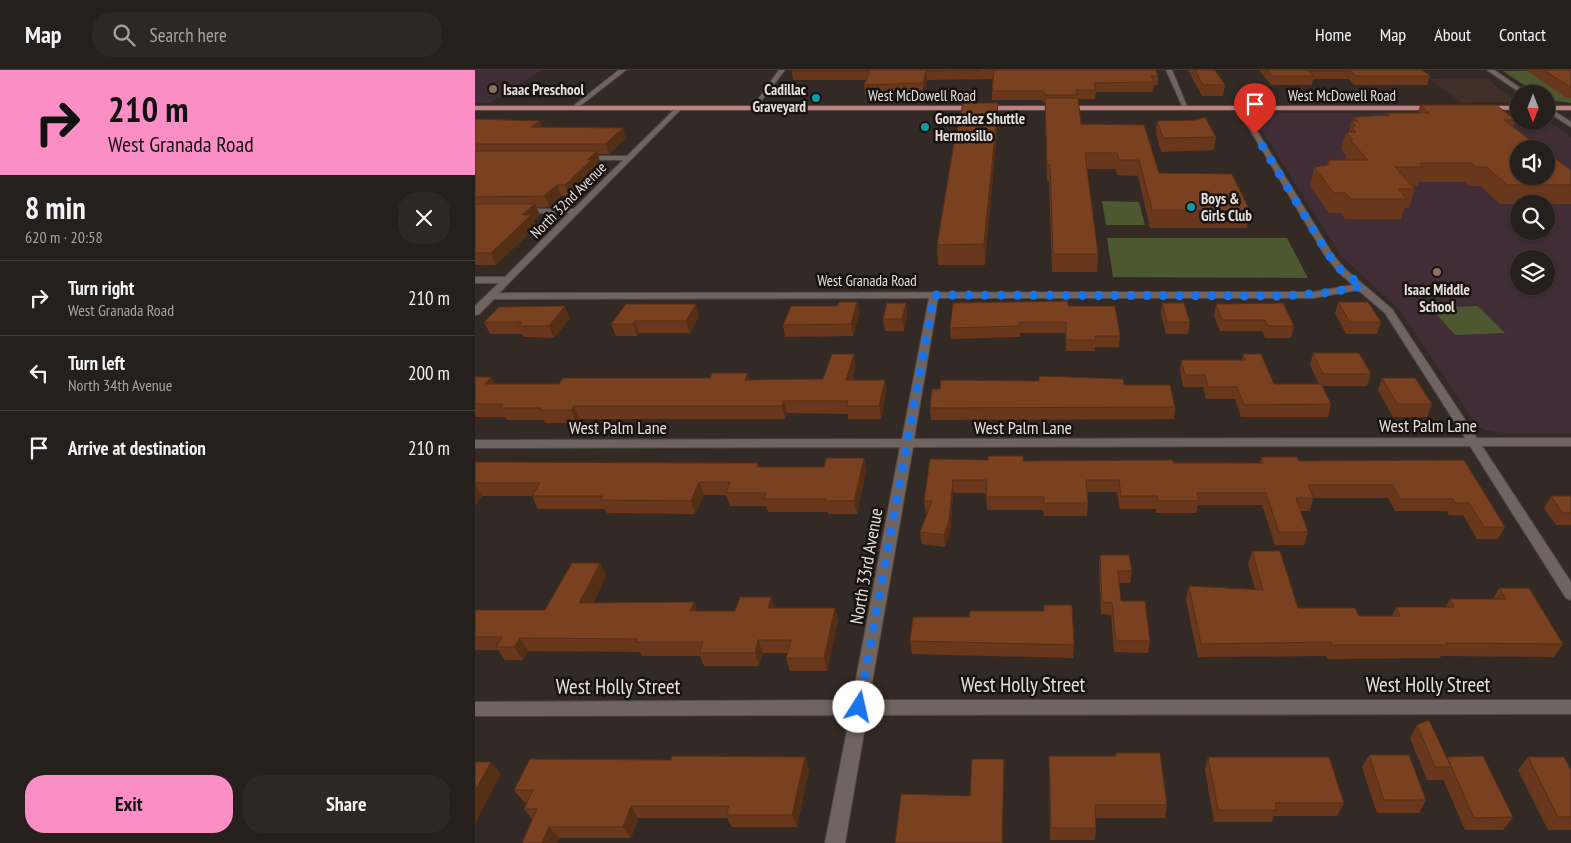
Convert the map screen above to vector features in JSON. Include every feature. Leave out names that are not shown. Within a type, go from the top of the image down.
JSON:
[{"type":"main road","name":"West McDowell Road","points":[[475,108],[1447,108]]},
{"type":"main road","points":[[1474,108],[1510,108]]},
{"type":"main road","points":[[1555,108],[1571,108]]},
{"type":"street","points":[[574,108],[623,70]]},
{"type":"street","points":[[753,108],[782,70]]},
{"type":"street","points":[[1169,70],[1187,108]]},
{"type":"street","points":[[1491,70],[1513,85]]},
{"type":"street","name":"North 32nd Avenue","points":[[475,312],[679,108]]},
{"type":"street","points":[[1240,108],[1328,254],[1341,270],[1389,311],[1571,594]]},
{"type":"street","points":[[1555,114],[1571,125]]},
{"type":"street","points":[[571,158],[629,158]]},
{"type":"street","points":[[511,212],[576,211]]},
{"type":"street","points":[[475,280],[508,280]]},
{"type":"street","name":"West Granada Road","points":[[491,296],[1284,296],[1333,292],[1362,286]]},
{"type":"street","name":"North 33rd Avenue","points":[[835,843],[934,295]]},
{"type":"street","name":"West Palm Lane","points":[[475,444],[1571,442]]},
{"type":"street","name":"West Holly Street","points":[[475,710],[859,707],[1571,707]]},
{"type":"shaded area","name":"Isaac Preschool","points":[[475,70],[542,70],[490,103],[475,103]]},
{"type":"shaded area","points":[[1486,78],[1510,97],[1510,102],[1462,103],[1430,79]]},
{"type":"shaded area","name":"Isaac Middle School","points":[[1261,113],[1510,113],[1510,130],[1555,130],[1555,125],[1571,137],[1571,433],[1501,433],[1484,430],[1476,424],[1398,308],[1341,256],[1253,116]]},
{"type":"green space","points":[[1571,70],[1571,103],[1555,101],[1555,85],[1524,85],[1503,71]]},
{"type":"green space","points":[[1102,201],[1139,202],[1145,225],[1106,225]]},
{"type":"green space","points":[[1107,238],[1287,238],[1308,278],[1113,277]]},
{"type":"green space","points":[[1478,306],[1505,333],[1455,335],[1431,308]]},
{"type":"building","points":[[792,70],[981,70],[926,71],[923,83],[864,85],[870,71]]},
{"type":"building","points":[[994,70],[1156,70],[1158,76],[1151,76],[1154,82],[1094,83],[1096,90],[1076,90],[1077,95],[1045,95],[1043,91],[992,91]]},
{"type":"building","points":[[1195,70],[1215,70],[1225,85],[1203,85]]},
{"type":"building","points":[[1267,70],[1422,70],[1430,76],[1356,76],[1351,71],[1308,71],[1314,76],[1272,76]]},
{"type":"building","points":[[1544,70],[1571,70],[1571,87],[1570,87]]},
{"type":"building","points":[[1045,98],[1078,98],[1081,124],[1144,125],[1159,173],[1232,174],[1250,211],[1152,210],[1139,160],[1119,160],[1117,153],[1085,153],[1098,254],[1053,254],[1050,165],[1047,165]]},
{"type":"building","points":[[963,103],[998,103],[984,244],[937,245],[953,149]]},
{"type":"building","points":[[1420,105],[1496,105],[1510,116],[1510,120],[1504,120],[1510,125],[1510,130],[1517,130],[1530,140],[1510,140],[1510,185],[1507,185],[1487,167],[1476,167],[1472,163],[1420,163],[1423,167],[1395,167],[1415,189],[1398,189],[1407,199],[1350,199],[1346,193],[1334,193],[1314,167],[1329,165],[1327,162],[1330,162],[1328,160],[1368,160],[1350,140],[1353,140],[1346,132],[1356,132],[1351,126],[1356,126],[1351,121],[1358,121],[1354,117],[1390,115],[1387,113],[1429,113]]},
{"type":"building","points":[[1205,117],[1216,137],[1163,138],[1157,121],[1197,120]]},
{"type":"building","points":[[475,119],[540,121],[531,127],[623,128],[605,144],[475,144]]},
{"type":"building","points":[[475,151],[597,151],[587,160],[591,160],[565,185],[557,185],[544,196],[475,197]]},
{"type":"building","points":[[1555,158],[1571,170],[1571,185],[1555,185]]},
{"type":"building","points":[[475,204],[535,204],[522,215],[531,215],[491,253],[475,253]]},
{"type":"building","points":[[1068,301],[1068,306],[1115,306],[1120,336],[1095,336],[1096,340],[1066,340],[1066,322],[1020,322],[1020,326],[950,328],[953,303]]},
{"type":"building","points":[[839,302],[857,302],[851,324],[783,325],[791,306],[837,306]]},
{"type":"building","points":[[1338,302],[1368,302],[1381,322],[1350,322]]},
{"type":"building","points":[[887,303],[906,303],[902,319],[883,319]]},
{"type":"building","points":[[1162,303],[1184,303],[1190,322],[1167,322]]},
{"type":"building","points":[[1283,303],[1294,326],[1268,326],[1265,320],[1222,320],[1216,304]]},
{"type":"building","points":[[626,304],[696,304],[686,321],[635,321],[633,324],[611,324]]},
{"type":"building","points":[[565,306],[549,326],[519,326],[522,322],[484,322],[499,307]]},
{"type":"building","points":[[1313,353],[1359,353],[1371,374],[1323,374]]},
{"type":"building","points":[[832,354],[854,354],[846,380],[885,380],[879,406],[846,406],[848,401],[784,401],[782,406],[574,406],[571,410],[540,410],[541,408],[500,408],[503,404],[475,404],[475,377],[491,377],[485,384],[559,384],[563,378],[710,378],[712,373],[748,373],[745,380],[823,379]]},
{"type":"building","points":[[1243,354],[1261,354],[1274,384],[1321,384],[1331,404],[1244,405],[1237,387],[1208,387],[1205,375],[1185,375],[1181,360],[1245,360]]},
{"type":"building","points":[[1039,376],[1123,379],[1124,385],[1170,385],[1175,407],[930,408],[932,389],[940,389],[941,380],[1039,381]]},
{"type":"building","points":[[1382,378],[1415,378],[1432,404],[1397,404]]},
{"type":"building","points":[[988,456],[1023,456],[1023,461],[1173,460],[1173,463],[1263,463],[1261,457],[1297,457],[1299,461],[1464,460],[1505,527],[1484,527],[1469,503],[1455,503],[1453,499],[1400,499],[1393,485],[1308,485],[1314,498],[1296,498],[1308,532],[1279,532],[1266,493],[1197,493],[1199,501],[1158,501],[1157,496],[1121,496],[1119,480],[1086,480],[1088,503],[1044,503],[1044,497],[986,497],[987,480],[953,480],[949,521],[944,535],[920,532],[932,501],[924,501],[930,459],[988,460]]},
{"type":"building","points":[[826,458],[864,458],[854,501],[764,499],[766,493],[726,493],[730,482],[699,482],[691,501],[601,500],[603,496],[532,496],[540,483],[475,483],[475,462],[758,463],[757,467],[824,467]]},
{"type":"building","points":[[1551,496],[1571,496],[1571,513],[1563,513]]},
{"type":"building","points":[[1252,551],[1280,551],[1298,608],[1355,608],[1359,616],[1400,616],[1396,607],[1454,607],[1450,599],[1506,599],[1499,588],[1529,588],[1563,644],[1446,643],[1447,645],[1332,645],[1331,642],[1201,644],[1189,586],[1263,590]]},
{"type":"building","points":[[1100,555],[1129,555],[1132,571],[1118,571],[1121,601],[1145,601],[1150,641],[1116,641],[1112,603],[1102,602]]},
{"type":"building","points":[[572,563],[600,563],[579,603],[694,602],[690,611],[735,611],[740,597],[771,597],[768,608],[835,608],[824,658],[786,658],[791,640],[758,640],[755,653],[699,653],[703,642],[636,642],[637,639],[520,638],[514,647],[496,647],[502,637],[475,637],[475,610],[545,610]]},
{"type":"building","points":[[1044,605],[1072,605],[1074,645],[910,641],[913,617],[969,617],[970,611],[1044,611]]},
{"type":"building","points":[[1429,720],[1451,767],[1435,767],[1417,725]]},
{"type":"building","points":[[1116,753],[1160,753],[1167,805],[1095,805],[1096,828],[1051,828],[1049,756],[1116,756]]},
{"type":"building","points":[[1369,755],[1409,755],[1426,800],[1384,800]]},
{"type":"building","points":[[672,756],[805,757],[792,815],[726,815],[729,806],[631,806],[623,827],[549,827],[542,843],[522,843],[537,809],[524,809],[533,790],[514,790],[530,759],[671,760]]},
{"type":"building","points":[[1483,756],[1513,817],[1474,818],[1447,757]]},
{"type":"building","points":[[1208,757],[1329,757],[1344,803],[1275,803],[1277,810],[1218,810]]},
{"type":"building","points":[[1528,757],[1564,757],[1571,770],[1571,817],[1558,817]]},
{"type":"building","points":[[972,759],[1004,759],[1002,843],[895,843],[901,794],[970,796]]},
{"type":"building","points":[[475,762],[491,762],[475,791]]},
{"type":"place","name":"Isaac Preschool","points":[[493,89]]},
{"type":"place","name":"Cadillac Graveyard","points":[[816,98]]},
{"type":"place","name":"Gonzalez Shuttle Hermosillo","points":[[925,127]]},
{"type":"place","name":"Boys & Girls Club","points":[[1191,207]]},
{"type":"place","name":"Isaac Middle School","points":[[1437,272]]},
{"type":"route","points":[[859,707],[934,295],[1284,296],[1313,295],[1362,286],[1341,270],[1328,254],[1255,134]]}]
